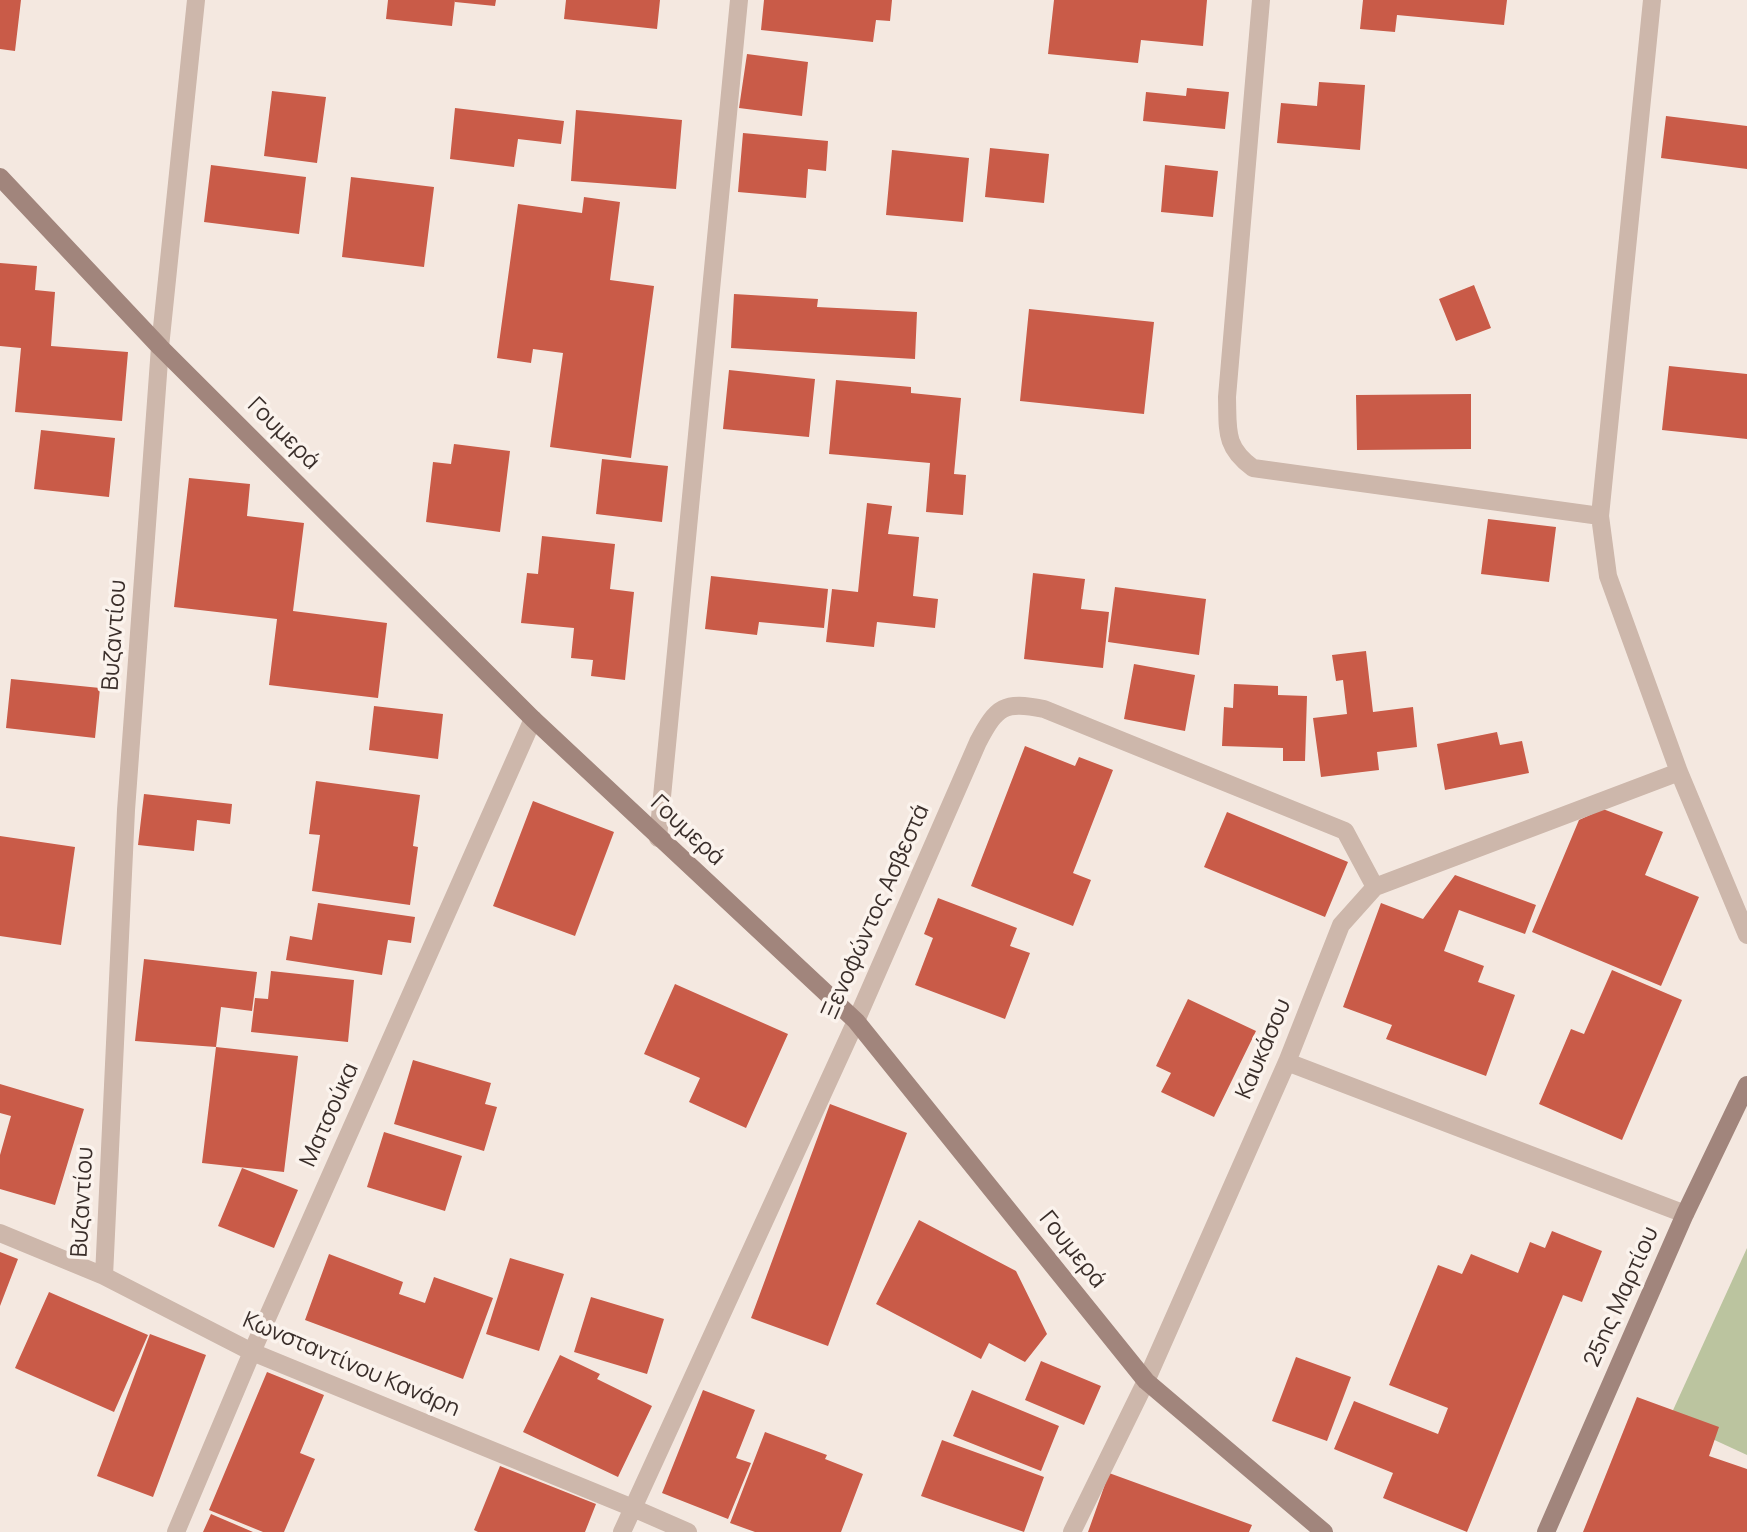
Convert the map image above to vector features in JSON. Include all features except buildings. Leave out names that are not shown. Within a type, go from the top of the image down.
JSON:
[{"type":"street","name":"Βυζαντίου","points":[[104,1276],[127,810],[160,347],[196,0]]},
{"type":"street","points":[[658,838],[738,0]]},
{"type":"street","points":[[1261,0],[1227,397],[1228,428],[1233,450],[1252,468],[1600,516]]},
{"type":"street","points":[[1652,0],[1600,516],[1608,576],[1679,772],[1747,935]]},
{"type":"street","name":"Γουμερά","points":[[0,177],[160,347],[533,719],[856,1021],[1146,1381],[1324,1532]]},
{"type":"street","name":"Ξενοφώντος Ασβεστά","points":[[622,1532],[856,1021],[978,741],[999,710],[1010,705],[1044,709],[1345,831],[1375,887]]},
{"type":"street","name":"Ματσούκα","points":[[176,1532],[252,1352],[533,719]]},
{"type":"street","name":"Καυκάσου","points":[[1072,1532],[1146,1381],[1287,1062],[1342,925],[1375,887],[1679,772]]},
{"type":"street","points":[[1287,1062],[1685,1214]]},
{"type":"street","name":"25ης Μαρτίου","points":[[1546,1532],[1685,1214],[1747,1085]]},
{"type":"street","name":"Κωνσταντίνου Κανάρη","points":[[0,1233],[104,1276],[252,1352],[688,1532]]},
{"type":"green space","points":[[1747,1248],[1747,1455],[1669,1419]]}]
